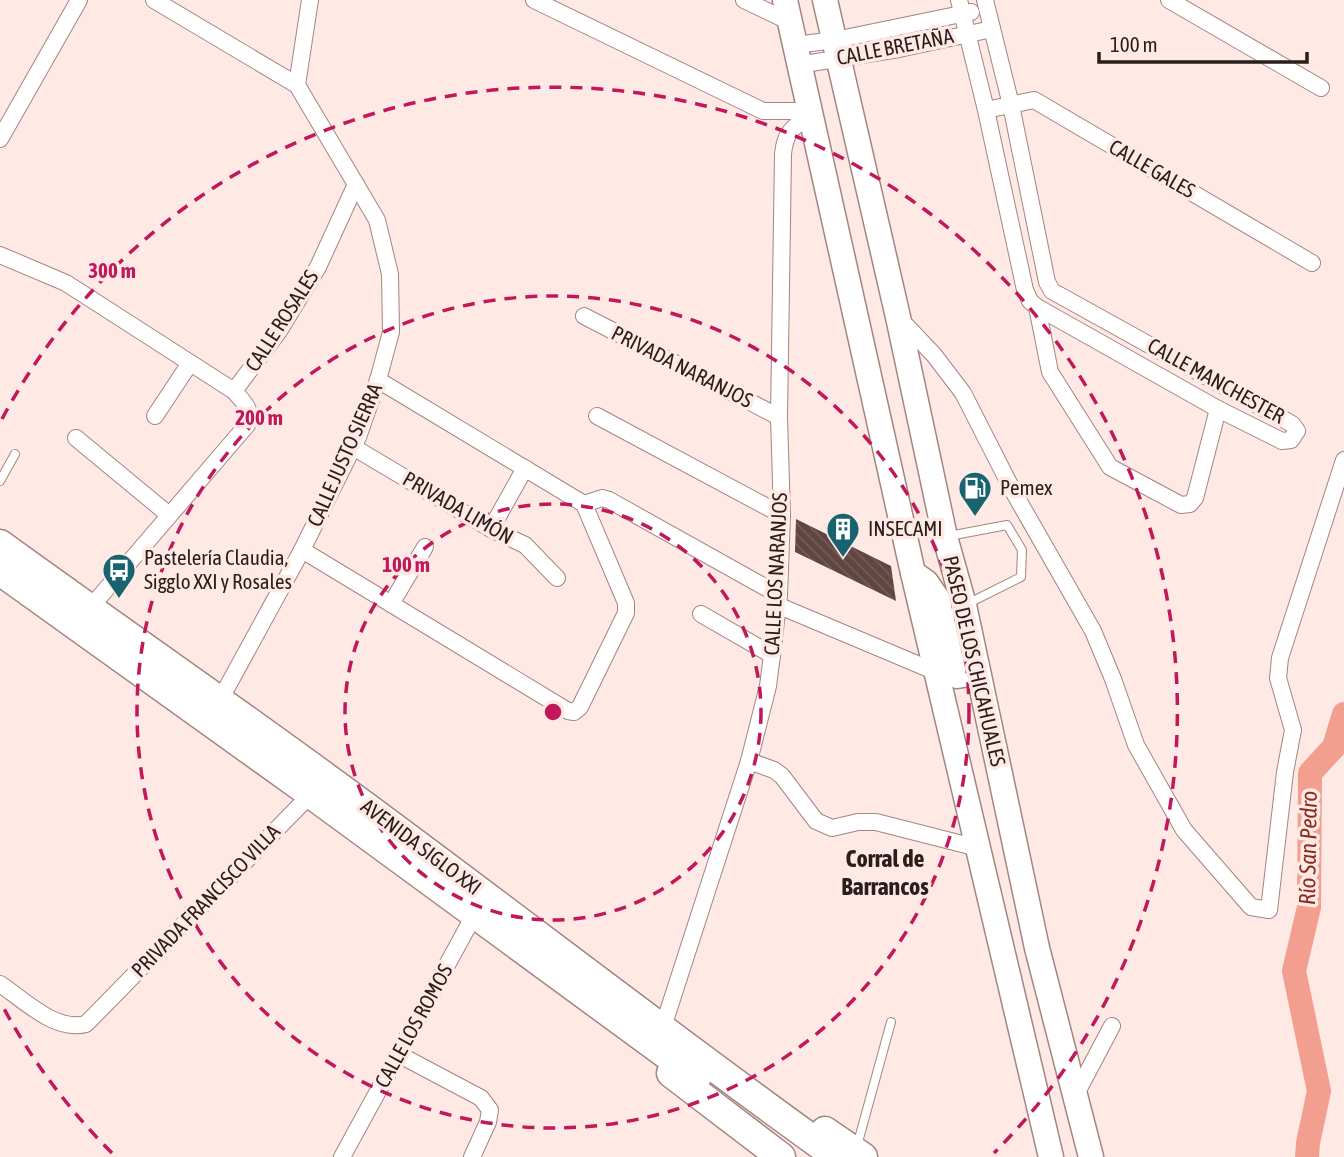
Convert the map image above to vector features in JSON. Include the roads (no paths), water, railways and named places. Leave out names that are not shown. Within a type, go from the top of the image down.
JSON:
[{"type":"highway","name":"AVENIDA SIGLO XXI","points":[[0,544],[10,576],[319,786],[480,905],[664,1028],[720,1084],[808,1157]]},
{"type":"highway","name":"AVENIDA SIGLO XXI","points":[[10,576],[90,608],[220,700],[319,786]]},
{"type":"highway","name":"AVENIDA SIGLO XXI","points":[[480,905],[594,1003],[720,1084],[852,1155]]},
{"type":"highway","points":[[594,1003],[664,1068],[779,1156]]},
{"type":"highway","points":[[664,1028],[677,1031],[700,1043],[852,1155]]},
{"type":"main road","name":"PASEO DE LOS CHICAHUALES","points":[[825,0],[898,317],[945,537],[964,605],[1037,948],[1091,1157]]},
{"type":"main road","name":"PASEO DE LOS CHICAHUALES","points":[[792,33],[913,573],[1051,1157]]},
{"type":"main road","points":[[913,573],[926,582],[937,598],[954,674],[977,673]]},
{"type":"street","points":[[0,139],[79,0]]},
{"type":"street","name":"CALLE JUSTO SIERRA","points":[[154,0],[297,85],[377,220],[390,274],[391,332],[378,380],[353,447],[302,550],[220,700]]},
{"type":"street","points":[[297,85],[310,0]]},
{"type":"street","points":[[534,0],[763,111],[809,114]]},
{"type":"street","points":[[746,0],[792,33]]},
{"type":"street","points":[[1169,0],[1321,88]]},
{"type":"street","points":[[986,4],[1011,105],[1047,282],[1052,291],[1037,307]]},
{"type":"street","name":"CALLE BRETAÑA","points":[[837,49],[961,7],[986,4]]},
{"type":"street","points":[[961,7],[1025,290],[1030,301],[1037,307],[1050,372],[1110,467],[1181,505],[1190,504],[1195,498],[1218,409]]},
{"type":"street","name":"CALLE BRETAÑA","points":[[792,33],[837,49],[899,49],[992,29]]},
{"type":"street","name":"CALLE GALES","points":[[986,110],[1034,100],[1312,263]]},
{"type":"street","name":"CALLE LOS NARANJOS","points":[[664,1028],[749,761],[768,686],[778,600],[782,514],[779,417],[783,154],[790,128],[809,114]]},
{"type":"street","name":"CALLE ROSALES","points":[[90,608],[247,425],[249,409],[234,391],[279,331],[318,267],[356,184]]},
{"type":"street","points":[[0,255],[66,283],[234,391]]},
{"type":"street","name":"CALLE MANCHESTER","points":[[1037,307],[1218,409],[1282,441],[1296,436],[1297,431],[1292,424],[1052,291]]},
{"type":"street","name":"PRIVADA NARANJOS","points":[[584,316],[779,417]]},
{"type":"street","points":[[898,317],[934,355],[963,393],[1013,491],[1093,631],[1136,745],[1184,830],[1251,908],[1269,910],[1285,772],[1293,730],[1278,678],[1280,658],[1344,460]]},
{"type":"street","points":[[1044,342],[1068,323]]},
{"type":"street","points":[[155,416],[190,363]]},
{"type":"street","points":[[302,550],[568,711],[574,712],[580,707],[626,613],[626,603],[584,504],[378,380]]},
{"type":"street","points":[[597,416],[782,514]]},
{"type":"street","points":[[76,438],[169,514]]},
{"type":"street","name":"PRIVADA LIMÓN","points":[[353,447],[491,529],[525,545],[557,578]]},
{"type":"street","points":[[491,529],[525,468]]},
{"type":"street","points":[[584,504],[602,498],[609,500],[778,600],[936,672]]},
{"type":"street","points":[[391,604],[425,547]]},
{"type":"street","points":[[701,614],[772,654]]},
{"type":"street","points":[[749,761],[775,770],[816,821],[832,828],[859,821],[876,822],[978,848]]},
{"type":"street","name":"PRIVADA FRANCISCO VILLA","points":[[0,984],[55,1022],[73,1028],[86,1024],[319,786]]},
{"type":"street","name":"CALLE LOS ROMOS","points":[[342,1157],[480,905]]},
{"type":"street","points":[[1075,1096],[1112,1026]]},
{"type":"street","points":[[398,1054],[481,1098],[490,1110],[488,1122],[472,1157]]},
{"type":"lane","points":[[0,481],[15,454]]},
{"type":"lane","points":[[945,537],[1007,525],[1021,550],[1021,577],[964,605]]},
{"type":"lane","points":[[852,1155],[891,1022]]},
{"type":"waterway","name":"Río San Pedro","points":[[1307,1157],[1319,1091],[1294,971],[1309,907],[1310,773],[1334,747],[1344,714]]},
{"type":"place","name":"Pemex","points":[[975,518]]},
{"type":"place","name":"INSECAMI","points":[[843,559]]},
{"type":"place","name":"Pastelería Claudia, Sigglo XXI y Rosales","points":[[119,600]]},
{"type":"district","name":"Corral de Barrancos","points":[[885,873]]}]
